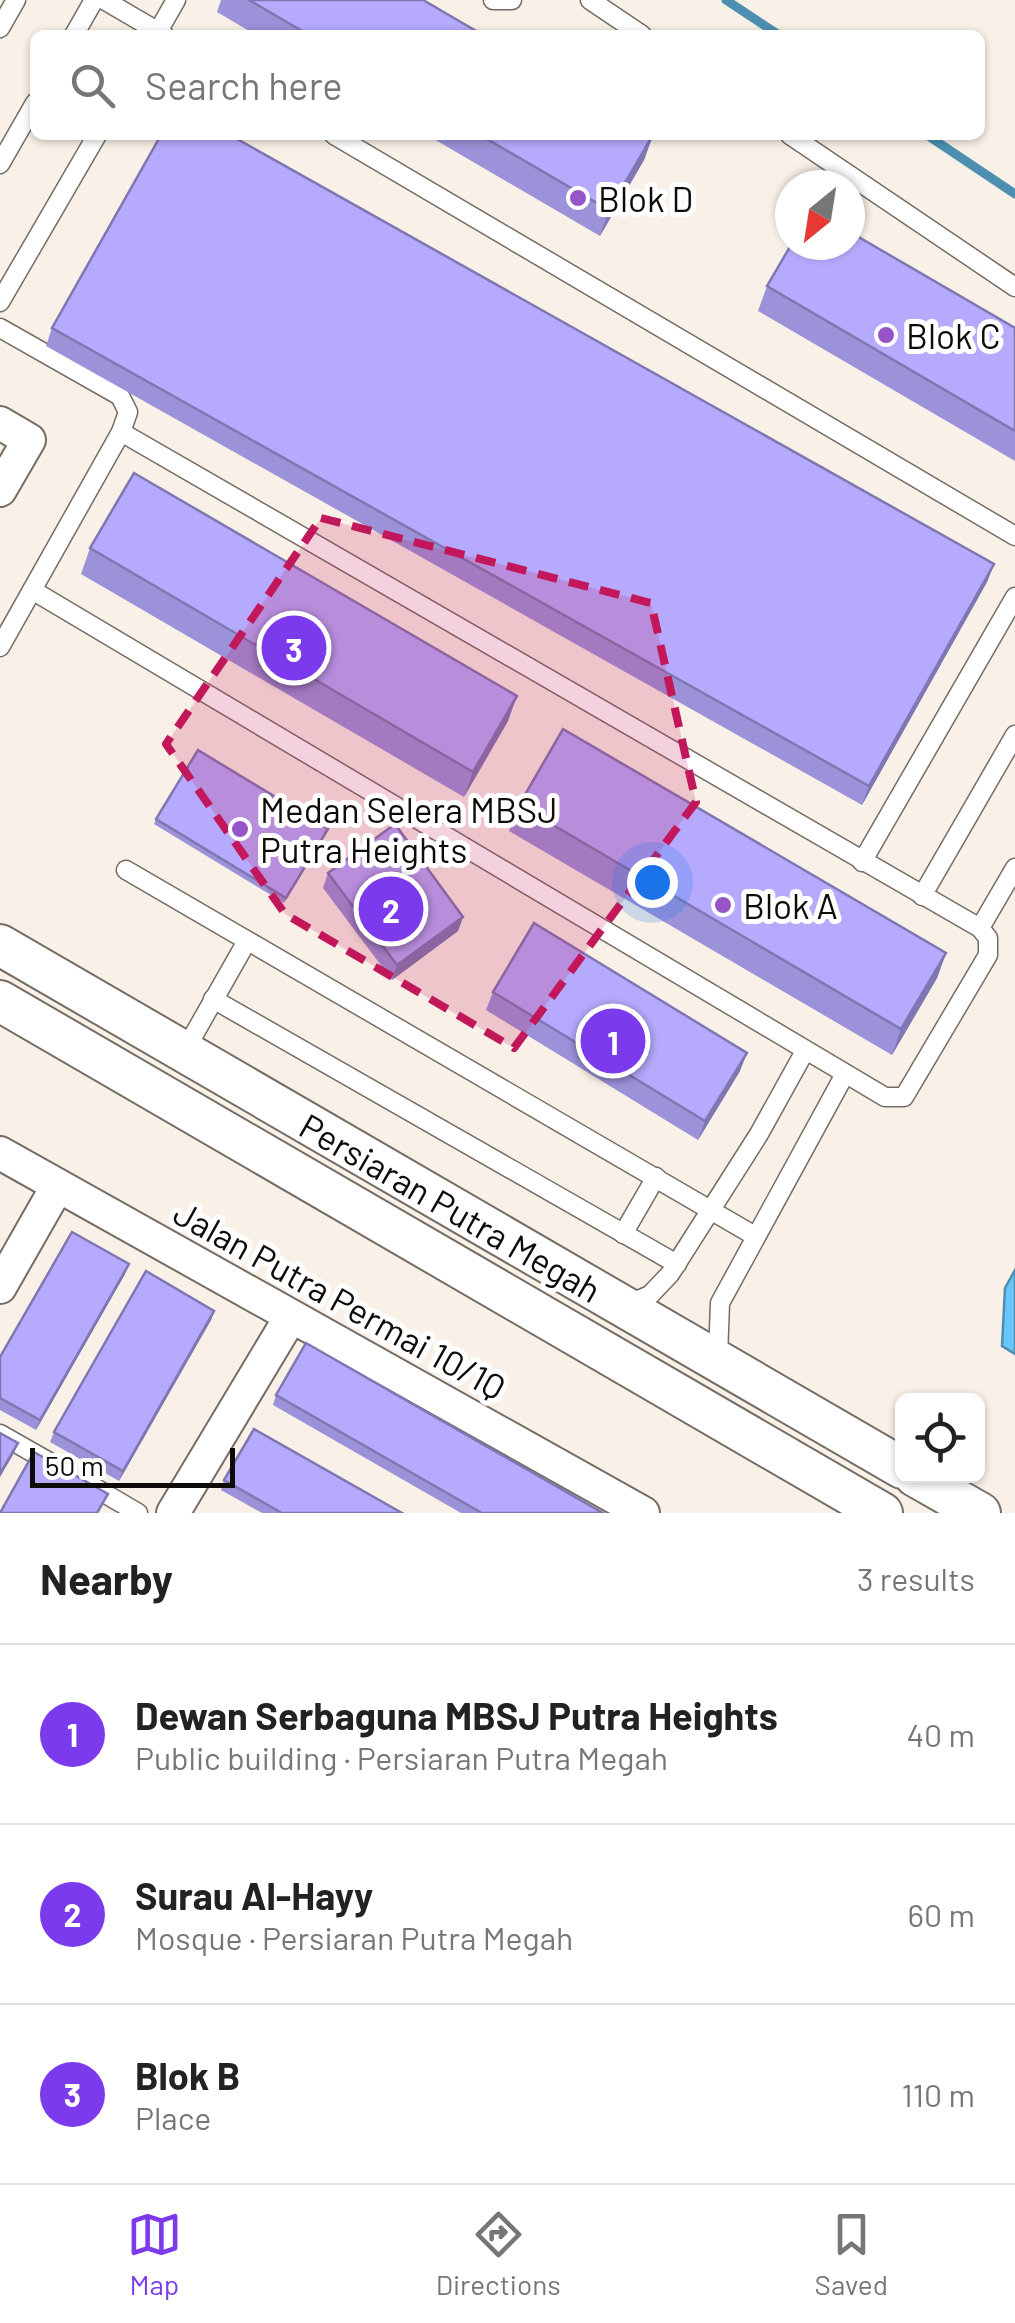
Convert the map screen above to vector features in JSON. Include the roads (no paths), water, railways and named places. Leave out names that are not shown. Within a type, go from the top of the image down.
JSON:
[{"type":"street","points":[[0,424],[29,440],[0,490]]},
{"type":"street","name":"Persiaran Putra Megah","points":[[0,945],[895,1464]]},
{"type":"street","name":"Persiaran Putra Megah","points":[[0,1001],[882,1513]]},
{"type":"street","name":"Jalan Putra Permai 10/1Q","points":[[0,1153],[630,1510]]},
{"type":"street","points":[[0,1287],[57,1187]]},
{"type":"street","points":[[173,1513],[290,1318]]},
{"type":"street","points":[[928,1483],[980,1513]]},
{"type":"lane","points":[[0,28],[16,0]]},
{"type":"lane","points":[[77,30],[94,0]]},
{"type":"lane","points":[[104,0],[153,30]]},
{"type":"lane","points":[[161,30],[176,0]]},
{"type":"lane","points":[[493,0],[512,0]]},
{"type":"lane","points":[[590,0],[635,30]]},
{"type":"lane","points":[[0,164],[30,112]]},
{"type":"lane","points":[[0,302],[95,140]]},
{"type":"lane","points":[[342,140],[1015,536]]},
{"type":"lane","points":[[797,140],[1015,287]]},
{"type":"lane","points":[[0,328],[120,396],[128,412],[121,432],[0,647]]},
{"type":"lane","points":[[32,590],[885,1098],[904,1096],[988,955],[988,938],[980,928],[121,432]]},
{"type":"lane","points":[[862,862],[1015,598]]},
{"type":"lane","points":[[922,896],[1015,735]]},
{"type":"lane","points":[[980,928],[1015,868]]},
{"type":"lane","points":[[126,870],[755,1236]]},
{"type":"lane","points":[[184,1052],[248,941]]},
{"type":"lane","points":[[213,999],[623,1234],[674,1269]]},
{"type":"lane","points":[[623,1307],[650,1295],[674,1269],[805,1051]]},
{"type":"lane","points":[[719,1362],[716,1336],[720,1303],[844,1074]]},
{"type":"lane","points":[[623,1234],[656,1177]]},
{"type":"lane","points":[[0,1434],[138,1513]]},
{"type":"water","points":[[1015,1270],[1015,1354],[1002,1346],[1005,1288]]},
{"type":"waterway","points":[[726,0],[771,30]]},
{"type":"waterway","points":[[934,140],[1015,194]]},
{"type":"place","name":"Blok D","points":[[578,198]]},
{"type":"place","name":"Blok C","points":[[886,335]]},
{"type":"place","name":"Blok B","points":[[294,648]]},
{"type":"place","name":"Medan Selera MBSJ Putra Heights","points":[[240,829]]},
{"type":"place","name":"Blok A","points":[[723,905]]},
{"type":"place","name":"Surau Al-Hayy","points":[[391,909]]},
{"type":"place","name":"Dewan Serbaguna MBSJ Putra Heights","points":[[613,1041]]}]
